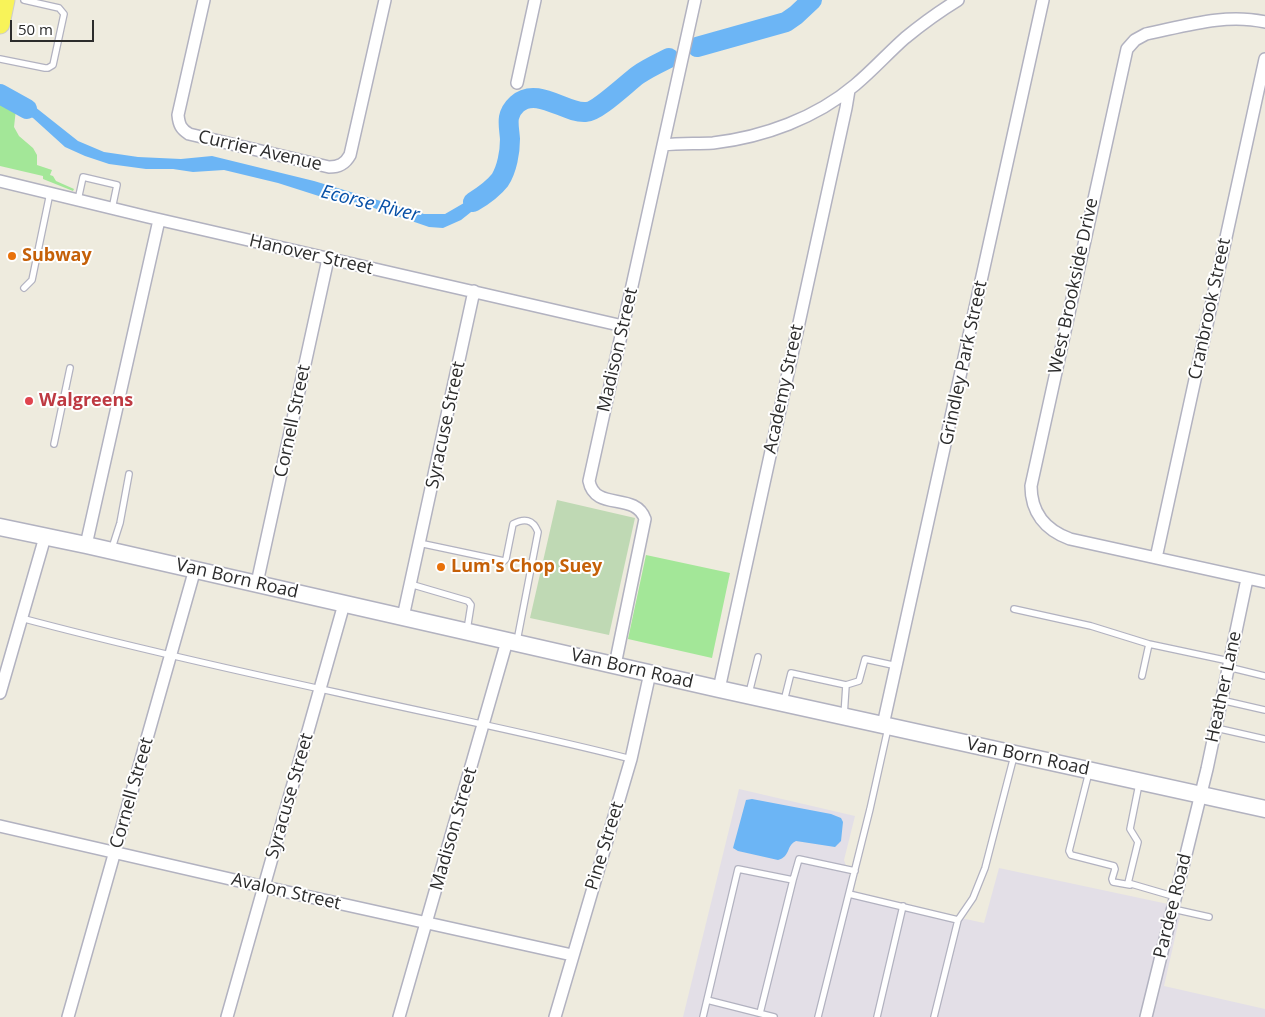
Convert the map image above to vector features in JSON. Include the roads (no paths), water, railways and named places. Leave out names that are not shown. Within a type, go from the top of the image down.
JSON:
[{"type":"main road","points":[[0,24],[5,0]]},
{"type":"main road","name":"Van Born Road","points":[[0,527],[112,550],[615,666],[1265,809]]},
{"type":"street","name":"Currier Avenue","points":[[204,0],[178,116],[181,127],[189,134],[329,167],[337,167],[350,155],[385,0]]},
{"type":"street","points":[[518,83],[535,0]]},
{"type":"street","name":"Madison Street","points":[[615,666],[645,518],[637,506],[596,495],[590,488],[589,481],[695,0]]},
{"type":"street","points":[[663,145],[710,143],[759,134],[805,117],[849,90],[906,37],[958,0]]},
{"type":"street","name":"Grindley Park Street","points":[[886,725],[896,666],[1043,0]]},
{"type":"street","name":"West Brookside Drive","points":[[1156,558],[1060,536],[1047,526],[1035,509],[1031,494],[1032,478],[1124,57],[1131,44],[1140,36],[1146,34],[1228,18],[1265,22]]},
{"type":"street","name":"Cranbrook Street","points":[[1156,558],[1265,59]]},
{"type":"street","name":"Academy Street","points":[[718,689],[849,90]]},
{"type":"street","name":"Hanover Street","points":[[0,181],[158,220],[623,326]]},
{"type":"street","points":[[86,545],[158,220]]},
{"type":"street","name":"Cornell Street","points":[[258,584],[328,258]]},
{"type":"street","name":"Syracuse Street","points":[[403,617],[474,291]]},
{"type":"street","points":[[0,693],[45,536]]},
{"type":"street","points":[[1156,558],[1265,582]]},
{"type":"street","name":"Cornell Street","points":[[68,1017],[195,569]]},
{"type":"street","name":"Heather Lane","points":[[1201,795],[1247,579]]},
{"type":"street","name":"Syracuse Street","points":[[228,1017],[344,604]]},
{"type":"street","name":"Madison Street","points":[[399,1017],[484,725],[512,642]]},
{"type":"street","name":"Pine Street","points":[[555,1017],[631,759],[650,673]]},
{"type":"street","name":"Pardee Road","points":[[1146,1017],[1201,795]]},
{"type":"street","name":"Avalon Street","points":[[0,826],[426,924],[572,955]]},
{"type":"lane","points":[[0,59],[45,68],[53,65],[64,14],[63,11],[59,8],[24,0]]},
{"type":"lane","points":[[78,200],[83,177],[117,185],[112,209]]},
{"type":"lane","points":[[24,288],[32,280],[50,193]]},
{"type":"lane","points":[[54,444],[70,368]]},
{"type":"lane","points":[[112,550],[120,523],[129,474]]},
{"type":"lane","points":[[419,543],[500,562],[506,559],[513,524],[524,520],[530,521],[536,526],[538,532],[512,642]]},
{"type":"lane","points":[[410,584],[468,601],[471,605],[467,632]]},
{"type":"lane","points":[[1014,609],[1091,626],[1265,676]]},
{"type":"lane","points":[[21,618],[171,655],[498,727],[631,759]]},
{"type":"lane","points":[[1142,676],[1149,644]]},
{"type":"lane","points":[[748,695],[758,657]]},
{"type":"lane","points":[[784,703],[791,673],[846,685],[859,681],[865,658],[896,666]]},
{"type":"lane","points":[[844,716],[846,685]]},
{"type":"lane","points":[[1221,700],[1265,710]]},
{"type":"lane","points":[[818,1017],[883,756],[886,725]]},
{"type":"lane","points":[[1216,728],[1265,739]]},
{"type":"lane","points":[[934,1017],[958,920],[973,898],[985,868],[1014,754]]},
{"type":"lane","points":[[1089,770],[1069,851],[1071,855],[1114,866],[1113,882],[1176,897]]},
{"type":"lane","points":[[1130,885],[1128,883],[1138,842],[1130,829],[1140,782]]},
{"type":"lane","points":[[760,1014],[799,859],[855,871]]},
{"type":"lane","points":[[703,1017],[738,869],[793,880]]},
{"type":"lane","points":[[849,894],[958,920]]},
{"type":"lane","points":[[877,1017],[903,906]]},
{"type":"lane","points":[[1173,909],[1209,917]]},
{"type":"lane","points":[[707,1000],[774,1017]]},
{"type":"water","points":[[4,88],[25,99],[78,141],[104,152],[138,157],[181,159],[212,156],[314,181],[424,214],[445,214],[476,196],[493,183],[500,189],[461,220],[443,228],[429,227],[371,207],[342,199],[325,198],[278,183],[224,170],[193,172],[109,164],[65,147],[33,118],[2,101]]},
{"type":"water","points":[[752,799],[831,814],[841,818],[843,822],[841,841],[835,847],[796,841],[790,846],[785,856],[778,860],[738,851],[733,848],[746,800]]},
{"type":"waterway","name":"Ecorse River","points":[[697,47],[786,22],[812,0]]},
{"type":"waterway","name":"Ecorse River","points":[[473,202],[491,189],[502,176],[509,149],[509,116],[517,104],[525,99],[533,98],[542,99],[578,111],[591,111],[638,75],[669,58]]},
{"type":"waterway","name":"Ecorse River","points":[[0,94],[27,109]]},
{"type":"place","name":"Subway","points":[[12,256]]},
{"type":"place","name":"Walgreens","points":[[29,401]]},
{"type":"place","name":"Lum's Chop Suey","points":[[441,567]]}]
